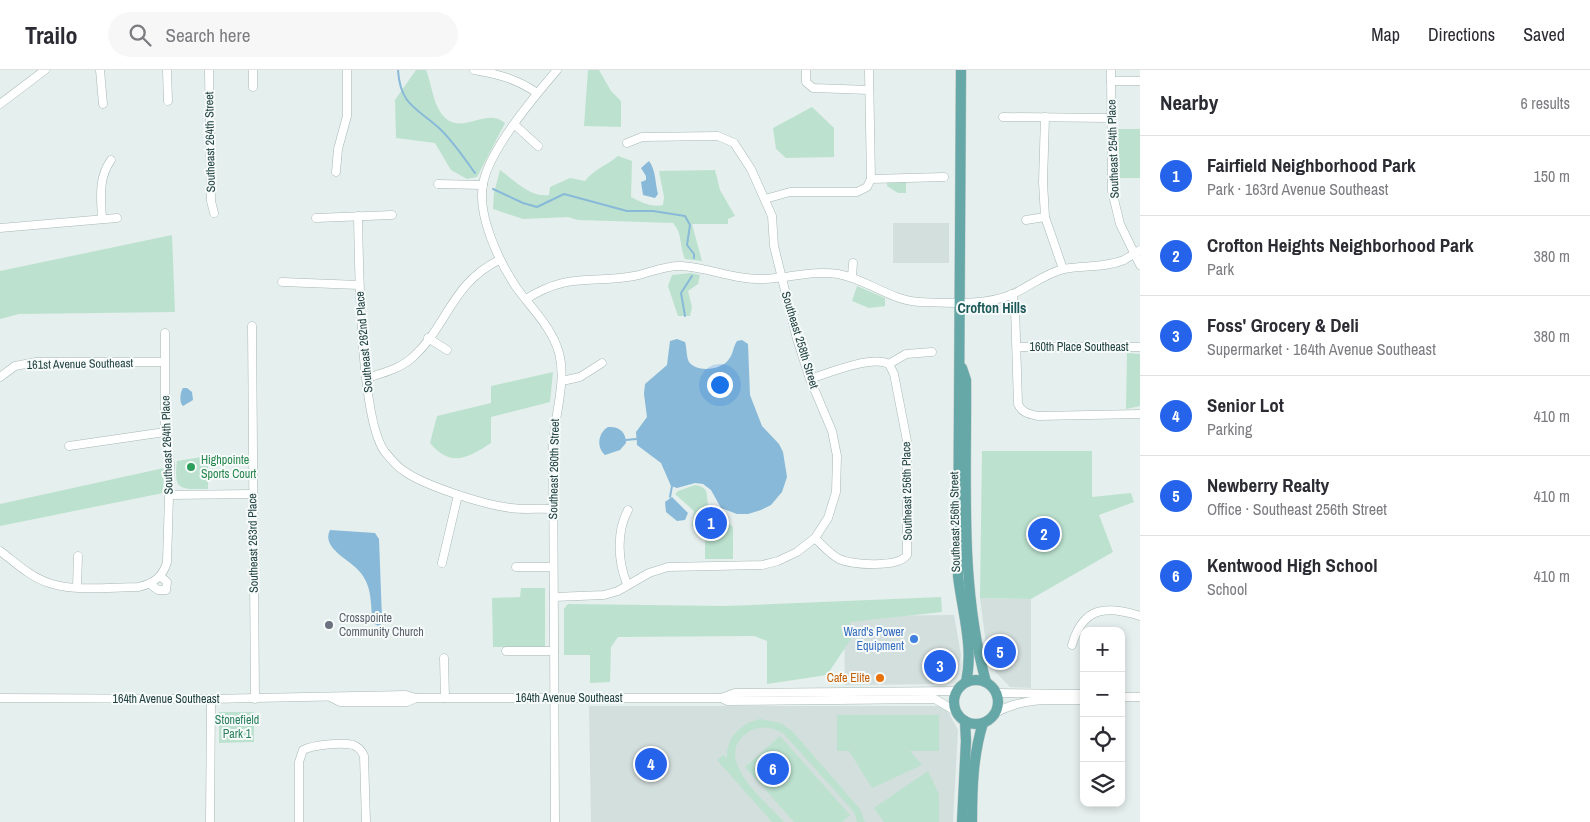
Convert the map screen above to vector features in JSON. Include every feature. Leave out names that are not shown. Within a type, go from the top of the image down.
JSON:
[{"type":"main road","name":"Southeast 256th Street","points":[[961,70],[961,362],[958,382],[958,576],[969,651],[970,667],[966,682]]},
{"type":"main road","name":"Southeast 256th Street","points":[[961,362],[966,380],[969,586],[977,642],[986,682]]},
{"type":"main road","points":[[980,680],[986,682],[997,693],[998,700],[995,713],[983,723],[977,724],[965,721],[954,705],[957,691],[966,682],[980,680]]},
{"type":"main road","points":[[962,822],[966,741],[965,721]]},
{"type":"main road","points":[[972,822],[972,786],[979,737],[983,723]]},
{"type":"street","points":[[0,104],[45,70]]},
{"type":"street","points":[[100,70],[103,104]]},
{"type":"street","points":[[167,70],[168,100]]},
{"type":"street","name":"Southeast 264th Street","points":[[209,70],[211,201],[214,213]]},
{"type":"street","points":[[253,70],[253,87]]},
{"type":"street","points":[[336,172],[338,149],[347,116],[347,70]]},
{"type":"street","points":[[474,70],[504,76],[522,83],[537,93]]},
{"type":"street","name":"Southeast 260th Street","points":[[555,822],[553,437],[556,408],[562,381],[562,366],[555,342],[548,328],[499,260],[489,231],[484,208],[483,185],[496,152],[537,93],[557,70]]},
{"type":"street","points":[[806,70],[806,82],[818,89],[869,90]]},
{"type":"street","points":[[766,199],[790,192],[857,192],[866,187],[871,178],[869,70]]},
{"type":"street","name":"Southeast 254th Place","points":[[1111,70],[1112,191],[1120,224],[1137,252],[1140,265]]},
{"type":"street","points":[[1111,81],[1140,81]]},
{"type":"street","points":[[1003,117],[1111,118]]},
{"type":"street","points":[[1044,117],[1043,182],[1046,217],[1063,269]]},
{"type":"street","points":[[515,125],[538,146]]},
{"type":"street","name":"Southeast 258th Street","points":[[627,142],[642,137],[718,136],[734,143],[766,199],[772,216],[774,246],[781,277],[810,379],[832,431],[838,470],[834,502],[828,518],[815,538]]},
{"type":"street","points":[[102,219],[101,180],[104,170],[111,160]]},
{"type":"street","points":[[871,178],[944,177]]},
{"type":"street","points":[[438,184],[483,185]]},
{"type":"street","points":[[316,218],[392,215]]},
{"type":"street","name":"Southeast 262nd Place","points":[[358,216],[359,285],[367,378],[372,421],[378,439],[384,452],[404,471],[458,495]]},
{"type":"street","points":[[1026,220],[1046,217]]},
{"type":"street","points":[[0,228],[117,218]]},
{"type":"street","points":[[526,299],[543,288],[572,279],[617,278],[679,266],[700,268],[749,279],[806,273],[830,273],[852,276],[902,299],[961,303],[975,302],[1012,294],[1063,269],[1109,264],[1123,260],[1137,252]]},
{"type":"street","points":[[367,378],[402,364],[413,357],[472,277],[499,260]]},
{"type":"street","points":[[852,276],[853,263]]},
{"type":"street","points":[[282,282],[359,285]]},
{"type":"street","points":[[1012,294],[1015,307],[1018,404],[1025,413],[1048,416],[1140,414]]},
{"type":"street","name":"Southeast 263rd Place","points":[[252,326],[255,699]]},
{"type":"street","name":"Southeast 264th Place","points":[[152,583],[158,590],[166,590],[167,582],[160,576],[167,562],[170,464],[165,432],[165,333]]},
{"type":"street","points":[[428,338],[447,350]]},
{"type":"street","name":"160th Place Southeast","points":[[1017,347],[1140,347]]},
{"type":"street","points":[[810,379],[869,362],[882,361],[889,364],[906,354],[932,352]]},
{"type":"street","name":"161st Avenue Southeast","points":[[0,377],[16,366],[36,362],[164,362]]},
{"type":"street","points":[[562,381],[580,377],[602,363]]},
{"type":"street","name":"Southeast 256th Place","points":[[815,538],[830,553],[851,562],[892,564],[904,559],[908,550],[907,441],[894,374],[889,364]]},
{"type":"street","points":[[69,446],[165,432]]},
{"type":"street","points":[[169,495],[253,494]]},
{"type":"street","points":[[442,563],[458,495],[514,508],[553,509]]},
{"type":"street","points":[[627,584],[620,564],[620,530],[628,510]]},
{"type":"street","points":[[554,597],[604,595],[649,572],[668,567],[770,564],[787,558],[815,538]]},
{"type":"street","points":[[0,551],[30,574],[43,581],[77,587],[138,587],[152,583],[160,576]]},
{"type":"street","points":[[77,587],[78,556]]},
{"type":"street","points":[[516,567],[553,567]]},
{"type":"street","points":[[1072,645],[1082,620],[1091,615],[1114,610],[1140,616]]},
{"type":"street","points":[[506,651],[554,651]]},
{"type":"street","points":[[444,658],[445,698]]},
{"type":"street","name":"164th Avenue Southeast","points":[[0,698],[255,699],[397,695],[416,698],[721,698],[735,694],[957,691]]},
{"type":"street","points":[[997,693],[1080,694]]},
{"type":"street","points":[[1125,697],[1140,698]]},
{"type":"street","name":"164th Avenue Southeast","points":[[721,698],[727,701],[935,699],[957,712]]},
{"type":"street","points":[[210,699],[210,822]]},
{"type":"street","points":[[995,713],[1012,704],[1026,701],[1080,700]]},
{"type":"street","points":[[299,822],[299,762],[303,750],[311,746],[352,745],[361,750],[365,763],[366,822]]},
{"type":"shaded area","points":[[893,223],[949,223],[949,263],[893,263]]},
{"type":"shaded area","points":[[980,598],[1031,599],[1031,688],[1010,687],[992,668],[988,659]]},
{"type":"shaded area","points":[[954,615],[961,655],[958,674],[954,679],[943,684],[845,685],[844,616]]},
{"type":"shaded area","points":[[589,706],[945,706],[958,730],[953,822],[591,822]]},
{"type":"green space","points":[[416,70],[426,70],[438,108],[450,122],[464,123],[494,118],[505,123],[477,177],[467,179],[451,170],[435,143],[396,138],[395,100]]},
{"type":"green space","points":[[588,70],[599,70],[611,91],[621,101],[621,127],[584,126]]},
{"type":"green space","points":[[812,107],[834,128],[834,157],[786,158],[776,149],[773,128]]},
{"type":"green space","points":[[1118,129],[1140,129],[1140,178],[1119,178]]},
{"type":"green space","points":[[618,156],[632,161],[631,197],[642,203],[655,206],[663,205],[664,197],[659,171],[715,170],[720,190],[735,216],[728,219],[728,224],[692,224],[702,261],[685,259],[680,236],[673,223],[578,220],[568,217],[523,219],[493,209],[494,193],[500,170],[529,191],[536,194],[549,195],[550,187],[570,178],[585,181]]},
{"type":"green space","points":[[887,179],[906,179],[906,193],[898,193],[887,186]]},
{"type":"green space","points":[[172,235],[175,312],[19,314],[0,319],[0,271]]},
{"type":"green space","points":[[691,273],[700,275],[698,284],[688,291],[692,307],[690,316],[678,316],[668,286],[672,275]]},
{"type":"green space","points":[[857,286],[885,298],[885,306],[869,308],[852,301]]},
{"type":"green space","points":[[1127,353],[1140,354],[1140,406],[1126,409]]},
{"type":"green space","points":[[553,372],[550,402],[491,417],[491,443],[475,453],[460,458],[452,458],[445,456],[430,443],[437,416],[491,403],[491,386]]},
{"type":"green space","points":[[982,451],[1092,451],[1092,497],[1131,493],[1134,502],[1099,515],[1113,552],[1031,599],[980,598]]},
{"type":"green space","points":[[208,456],[208,489],[181,487],[176,478],[177,461]]},
{"type":"green space","points":[[164,468],[163,493],[0,526],[0,504]]},
{"type":"green space","points":[[695,485],[705,490],[709,507],[733,527],[733,559],[705,559],[705,527],[692,527],[694,511],[675,494],[678,491]]},
{"type":"green space","points":[[521,588],[545,588],[545,647],[493,647],[492,598],[520,597]]},
{"type":"green space","points":[[941,597],[942,612],[850,622],[851,639],[827,675],[767,684],[767,641],[754,636],[618,637],[611,647],[610,682],[590,683],[590,655],[564,655],[564,609],[568,604],[725,606]]},
{"type":"green space","name":"Stonefield Park 1","points":[[219,712],[254,712],[254,742],[219,743]]},
{"type":"green space","points":[[837,715],[939,715],[939,751],[910,751],[922,765],[872,788],[849,751],[837,751]]},
{"type":"green space","points":[[760,719],[781,723],[793,732],[860,809],[865,822],[857,822],[854,812],[783,733],[775,729],[763,727],[750,731],[739,741],[735,753],[738,766],[744,778],[784,822],[772,822],[717,760],[723,755],[727,758],[729,744],[736,732],[747,724]]},
{"type":"green space","points":[[780,736],[850,815],[842,822],[794,822],[745,767]]},
{"type":"green space","points":[[928,771],[939,794],[939,822],[884,822],[874,808]]},
{"type":"water","points":[[649,161],[654,172],[658,194],[655,198],[643,195],[641,182],[646,180],[646,176],[641,168]]},
{"type":"water","points":[[677,339],[685,342],[689,362],[703,369],[715,368],[726,363],[737,341],[742,340],[748,344],[750,395],[762,426],[779,444],[783,452],[787,477],[782,492],[771,505],[748,514],[737,514],[721,508],[711,490],[703,484],[695,483],[677,488],[671,486],[661,463],[637,445],[636,432],[647,417],[644,394],[645,384],[667,365],[670,341]]},
{"type":"water","points":[[183,388],[187,388],[192,392],[193,400],[183,406],[180,397]]},
{"type":"water","points":[[608,427],[621,431],[625,436],[626,443],[620,450],[605,455],[600,448],[599,440],[602,433]]},
{"type":"water","points":[[672,497],[688,513],[685,520],[677,521],[666,512],[665,502]]},
{"type":"water","points":[[330,530],[375,533],[379,539],[382,619],[380,627],[373,623],[367,583],[359,571],[333,548],[328,536]]},
{"type":"waterway","points":[[398,70],[402,91],[411,105],[444,133],[475,173]]},
{"type":"waterway","points":[[493,189],[523,203],[537,207],[564,194],[627,211],[653,211],[685,216],[690,225],[687,245],[694,254],[694,258]]},
{"type":"waterway","points":[[685,316],[681,293],[692,276]]},
{"type":"waterway","points":[[626,440],[636,439]]},
{"type":"waterway","points":[[670,497],[672,486]]},
{"type":"place","name":"Highpointe Sports Court","points":[[191,467]]},
{"type":"place","name":"Fairfield Neighborhood Park","points":[[711,523]]},
{"type":"place","name":"Crofton Heights Neighborhood Park","points":[[1044,534]]},
{"type":"place","name":"Crosspointe Community Church","points":[[329,625]]},
{"type":"place","name":"Ward's Power Equipment","points":[[914,639]]},
{"type":"place","name":"Newberry Realty","points":[[1000,652]]},
{"type":"place","name":"Foss' Grocery & Deli","points":[[940,666]]},
{"type":"place","name":"Cafe Elite","points":[[880,678]]},
{"type":"place","name":"Senior Lot","points":[[651,764]]},
{"type":"place","name":"Kentwood High School","points":[[773,769]]},
{"type":"district","name":"Crofton Hills","points":[[992,308]]}]
